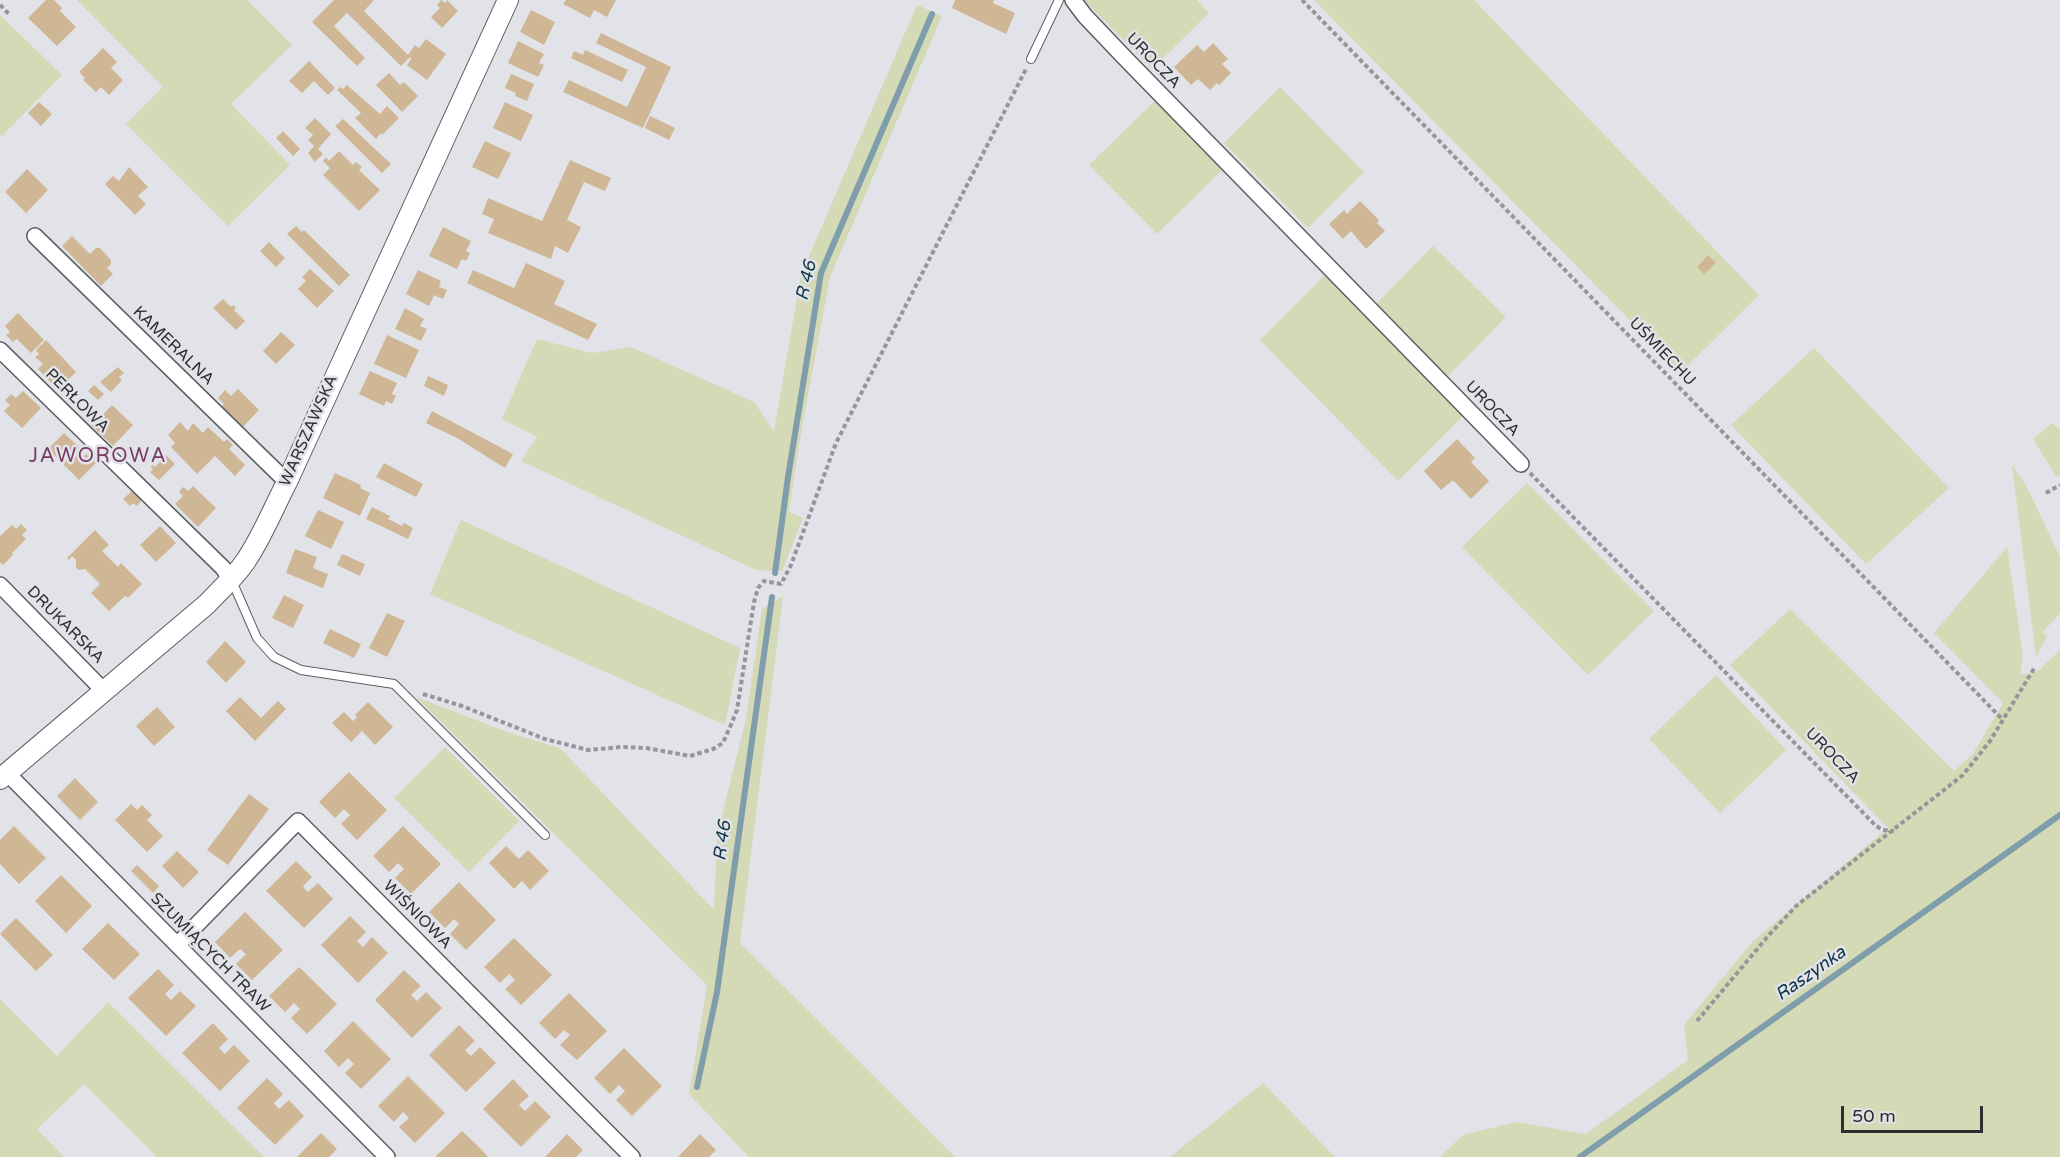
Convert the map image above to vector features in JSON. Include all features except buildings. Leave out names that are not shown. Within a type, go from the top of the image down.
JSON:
[{"type":"street","name":"WARSZAWSKA","points":[[4,776],[207,604],[231,580],[256,544],[287,482],[508,0]]},
{"type":"street","name":"UROCZA","points":[[1073,0],[1124,57],[1521,464]]},
{"type":"street","name":"KAMERALNA","points":[[35,236],[287,482]]},
{"type":"street","name":"PERŁOWA","points":[[0,350],[223,568],[231,580]]},
{"type":"street","name":"DRUKARSKA","points":[[0,585],[104,691]]},
{"type":"street","name":"SZUMIĄCYCH TRAW","points":[[4,776],[177,945],[387,1157]]},
{"type":"street","name":"WIŚNIOWA","points":[[177,945],[298,821],[632,1157]]},
{"type":"lane","points":[[1031,59],[1059,0]]},
{"type":"lane","points":[[231,580],[257,638],[274,657],[301,670],[394,684],[545,835]]},
{"type":"path","name":"UŚMIECHU","points":[[1302,0],[2004,720]]},
{"type":"path","points":[[0,5],[10,15]]},
{"type":"path","points":[[394,684],[462,706],[545,739],[588,750],[621,747],[646,748],[690,756],[713,749],[723,743],[737,710],[758,588],[764,581],[781,584],[791,565],[836,443],[1031,59]]},
{"type":"path","name":"UROCZA","points":[[1521,464],[1876,826],[1883,830],[1894,831]]},
{"type":"path","points":[[2046,493],[2060,485]]},
{"type":"path","points":[[1696,1021],[1796,906],[1963,775],[1990,741],[2035,668]]},
{"type":"green space","points":[[77,0],[247,0],[292,45],[231,104],[290,165],[228,226],[126,124],[163,87]]},
{"type":"green space","points":[[1084,0],[1197,0],[1209,13],[1152,69]]},
{"type":"green space","points":[[1314,0],[1474,0],[1759,295],[1681,372]]},
{"type":"green space","points":[[917,5],[942,16],[830,277],[789,512],[803,518],[782,571],[756,570],[521,461],[537,437],[502,419],[537,339],[592,353],[631,347],[754,402],[774,431],[801,275]]},
{"type":"green space","points":[[0,15],[62,75],[2,136],[0,134]]},
{"type":"green space","points":[[1280,87],[1364,172],[1308,228],[1224,143]]},
{"type":"green space","points":[[1157,99],[1224,168],[1157,234],[1089,165]]},
{"type":"green space","points":[[1433,246],[1506,317],[1448,376],[1375,305]]},
{"type":"green space","points":[[1326,274],[1465,414],[1398,481],[1260,340]]},
{"type":"green space","points":[[1814,348],[1949,488],[1866,564],[1731,425]]},
{"type":"green space","points":[[2052,423],[2060,430],[2060,474],[2056,476],[2033,439]]},
{"type":"green space","points":[[2012,465],[2027,487],[2060,557],[2060,613],[2043,632],[2047,637],[2036,657]]},
{"type":"green space","points":[[1527,483],[1654,611],[1588,675],[1462,547]]},
{"type":"green space","points":[[461,520],[740,648],[725,725],[430,594]]},
{"type":"green space","points":[[2007,547],[2023,656],[2020,675],[2038,671],[2060,650],[2060,1157],[1440,1157],[1463,1135],[1516,1122],[1586,1134],[1688,1060],[1684,1025],[1753,941],[1888,828],[1730,665],[1790,609],[1954,771],[1973,754],[2003,703],[1934,633]]},
{"type":"green space","points":[[783,596],[740,943],[955,1157],[749,1157],[689,1094],[707,985],[416,697],[510,733],[560,748],[714,910],[717,836],[746,719],[762,609]]},
{"type":"green space","points":[[1716,675],[1786,750],[1720,813],[1649,739]]},
{"type":"green space","points":[[445,747],[519,821],[469,872],[394,798]]},
{"type":"green space","points":[[0,999],[57,1056],[108,1002],[264,1157],[157,1157],[84,1084],[37,1129],[64,1157],[0,1157]]},
{"type":"green space","points":[[1263,1083],[1335,1157],[1170,1157]]},
{"type":"waterway","name":"R 46","points":[[775,573],[821,273],[932,14]]},
{"type":"waterway","name":"R 46","points":[[697,1087],[717,992],[772,597]]},
{"type":"waterway","name":"Raszynka","points":[[1580,1157],[2060,815]]},
{"type":"district","name":"JAWOROWA","points":[[98,457]]}]
